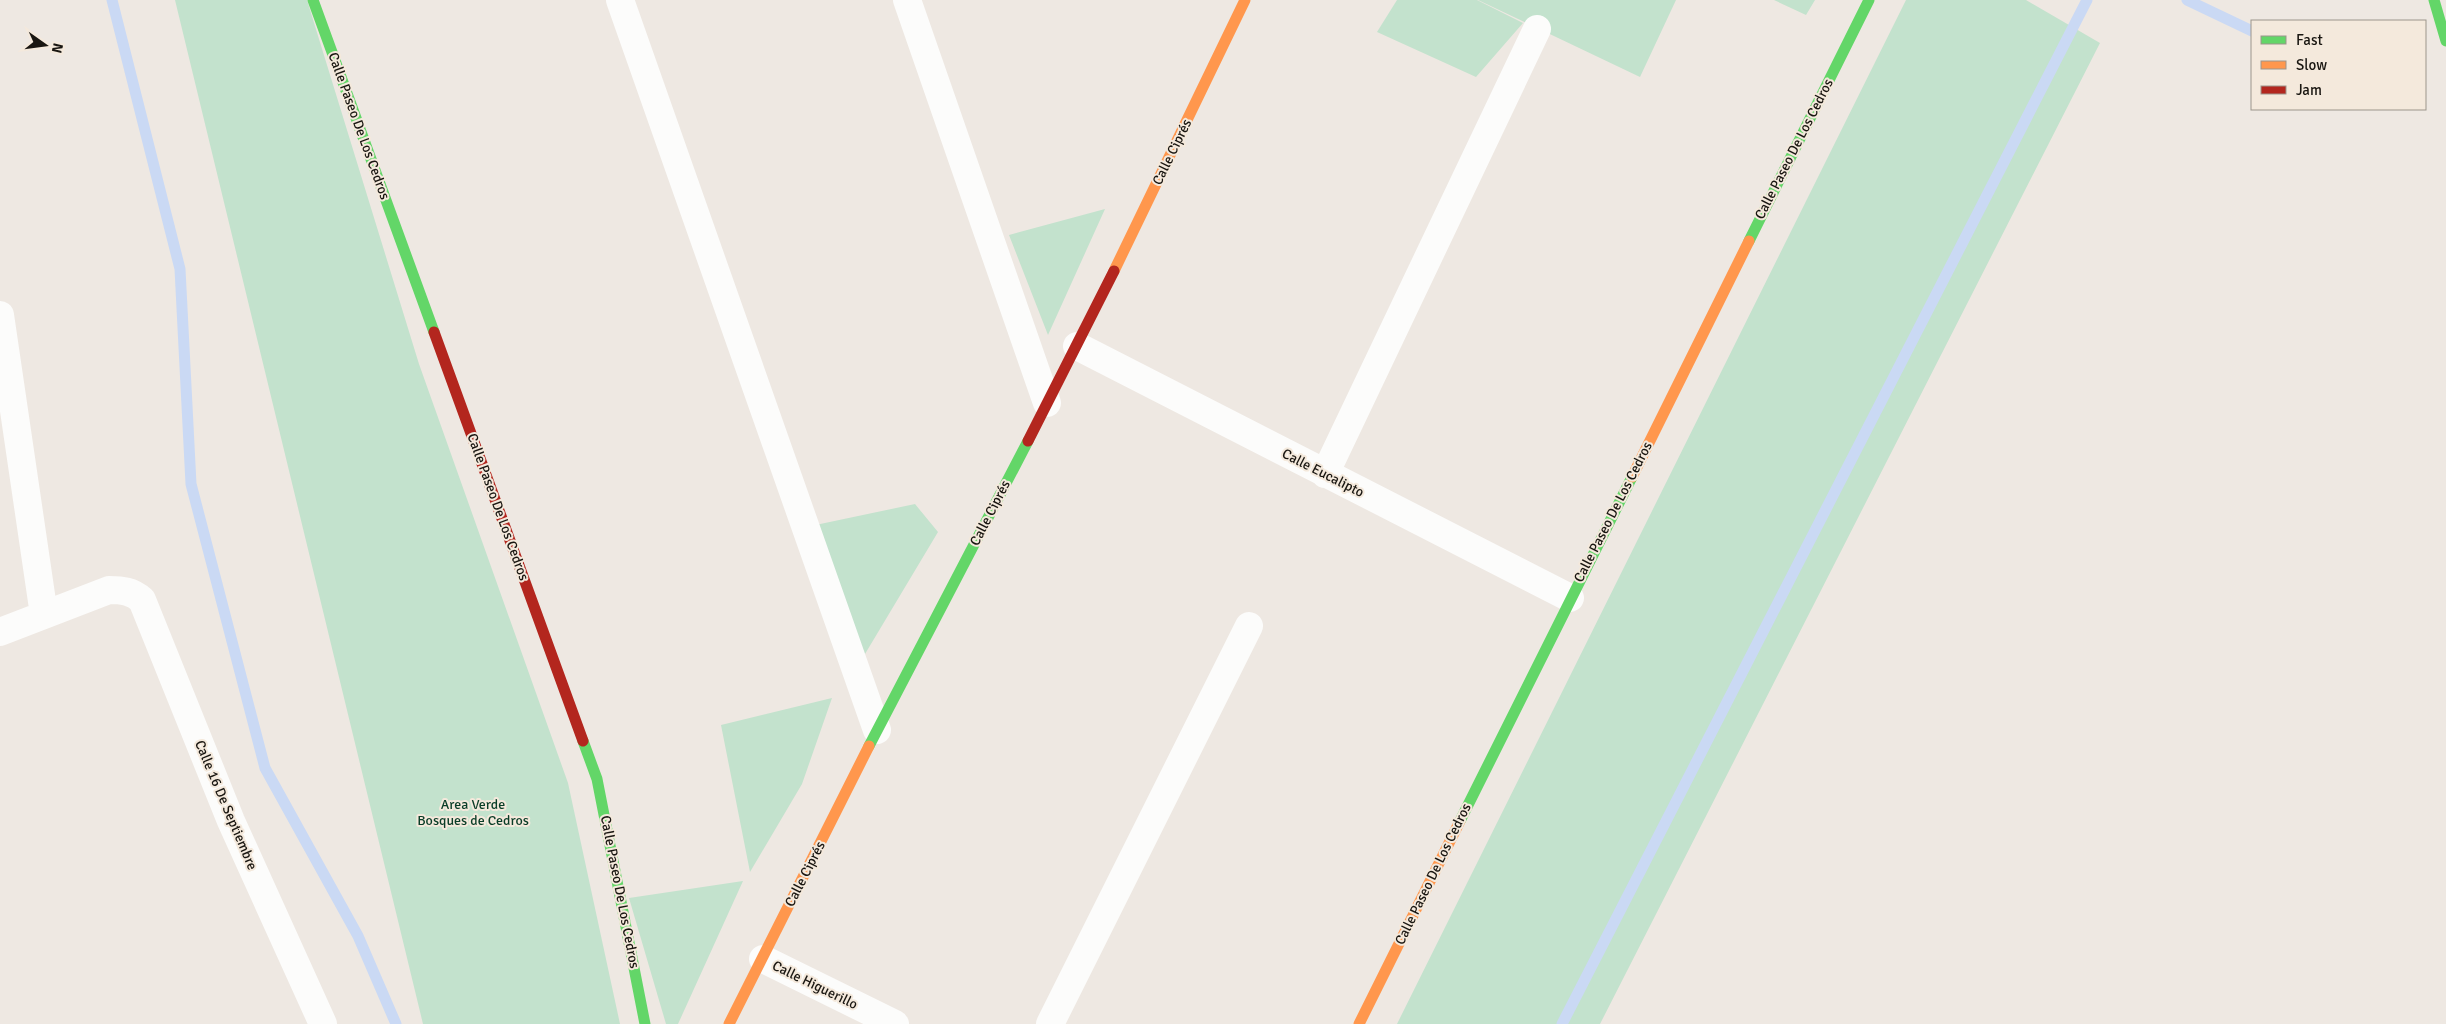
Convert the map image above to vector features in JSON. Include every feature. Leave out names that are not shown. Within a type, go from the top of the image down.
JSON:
[{"type":"street","name":"Calle Paseo De Los Cedros","points":[[313,0],[597,779],[645,1024]]},
{"type":"street","points":[[620,0],[877,730]]},
{"type":"street","points":[[907,0],[1047,403]]},
{"type":"street","name":"Calle Ciprés","points":[[729,1024],[877,730],[1077,346],[1245,0]]},
{"type":"street","name":"Calle Paseo De Los Cedros","points":[[1359,1024],[1869,0]]},
{"type":"street","points":[[2434,0],[2446,41]]},
{"type":"street","points":[[1325,474],[1537,28]]},
{"type":"street","points":[[0,315],[44,615],[0,632]]},
{"type":"street","name":"Calle Eucalipto","points":[[1077,346],[1570,598]]},
{"type":"street","name":"Calle 16 De Septiembre","points":[[44,615],[109,590],[127,591],[136,594],[142,600],[231,821],[323,1024]]},
{"type":"street","points":[[1050,1024],[1249,626]]},
{"type":"street","name":"Calle Higuerillo","points":[[762,959],[895,1024]]},
{"type":"green space","name":"Area Verde Bosques de Cedros","points":[[175,0],[307,0],[419,364],[568,783],[620,1024],[423,1024]]},
{"type":"green space","points":[[1397,0],[1477,0],[1523,23],[1476,77],[1377,32]]},
{"type":"green space","points":[[1478,0],[1676,0],[1640,77]]},
{"type":"green space","points":[[1774,0],[1815,0],[1806,15]]},
{"type":"green space","points":[[1906,0],[2026,0],[2100,43],[1600,1024],[1397,1024]]},
{"type":"green space","points":[[1105,209],[1048,335],[1009,235]]},
{"type":"green space","points":[[915,504],[938,532],[862,659],[806,527]]},
{"type":"green space","points":[[832,698],[802,784],[750,872],[721,725]]},
{"type":"green space","points":[[743,881],[678,1024],[666,1024],[629,898]]},
{"type":"waterway","points":[[112,0],[180,269],[191,484],[265,768],[358,936],[396,1024]]},
{"type":"waterway","points":[[1562,1024],[2087,0]]},
{"type":"waterway","points":[[2187,0],[2251,31]]},
{"type":"traffic: fast","points":[[313,0],[434,332]]},
{"type":"traffic: fast","points":[[1749,241],[1869,0]]},
{"type":"traffic: fast","points":[[2434,0],[2446,41]]},
{"type":"traffic: fast","points":[[869,746],[1028,441]]},
{"type":"traffic: fast","points":[[1460,821],[1632,477]]},
{"type":"traffic: fast","points":[[583,741],[597,779],[645,1024]]},
{"type":"traffic: slow","points":[[1114,271],[1245,0]]},
{"type":"traffic: slow","points":[[1632,477],[1749,241]]},
{"type":"traffic: slow","points":[[729,1024],[869,746]]},
{"type":"traffic: slow","points":[[1359,1024],[1460,821]]},
{"type":"traffic: jam","points":[[1028,441],[1114,271]]},
{"type":"traffic: jam","points":[[434,332],[583,741]]}]
